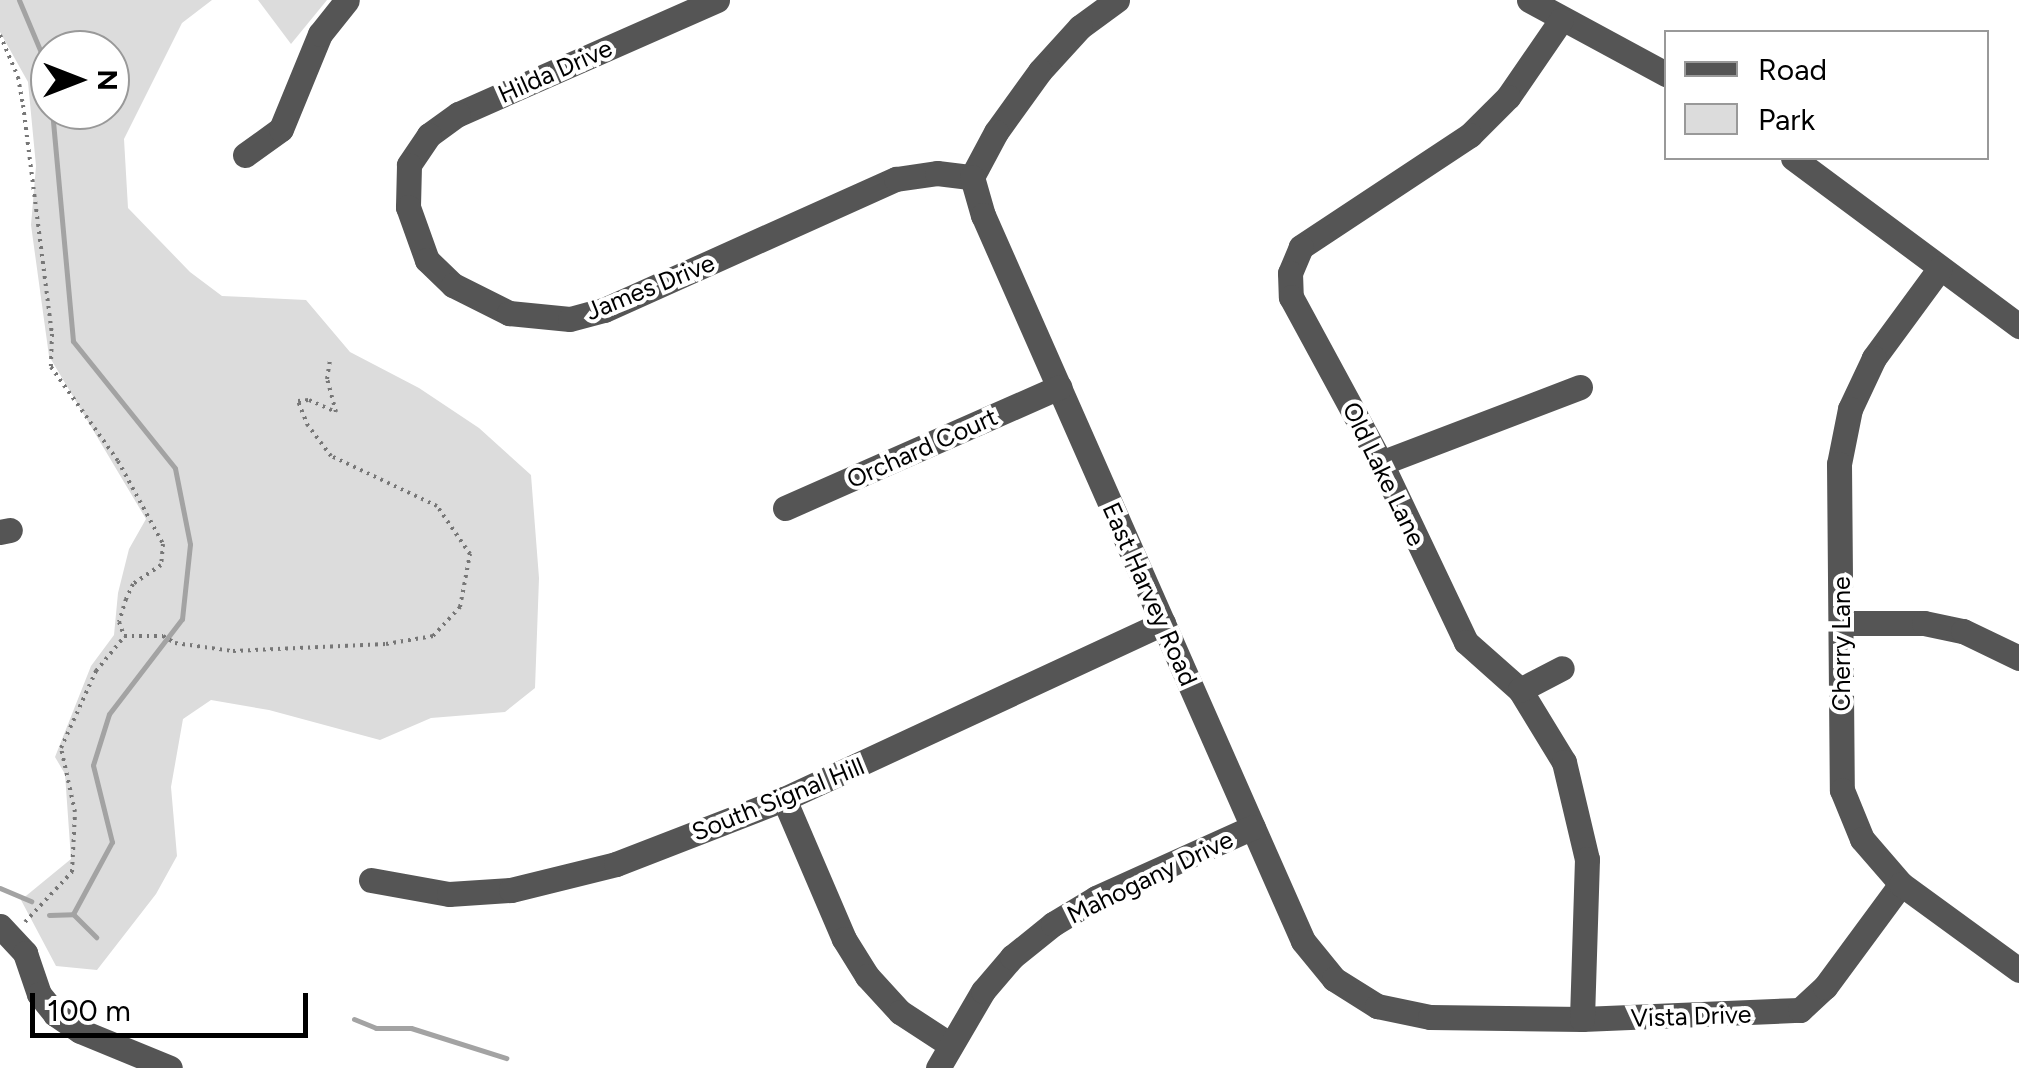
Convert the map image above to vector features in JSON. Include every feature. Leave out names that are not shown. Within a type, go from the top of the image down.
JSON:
[{"type":"street","points":[[245,155],[281,129],[320,34],[347,0]]},
{"type":"street","points":[[972,177],[996,132],[1040,70],[1080,27],[1117,0]]},
{"type":"street","points":[[1529,0],[1664,73]]},
{"type":"street","name":"Hilda Drive","points":[[410,165],[429,136],[458,114],[700,3]]},
{"type":"street","name":"Old Lake Lane","points":[[1561,20],[1508,96],[1470,136],[1300,246],[1290,273],[1291,297],[1381,463],[1466,642],[1520,690],[1564,762],[1587,859],[1582,1019]]},
{"type":"street","points":[[1796,160],[2019,326]]},
{"type":"street","name":"James Drive","points":[[410,165],[408,206],[427,260],[453,285],[509,313],[541,319],[570,319],[604,310],[896,179],[937,173],[972,177]]},
{"type":"street","name":"East Harvey Road","points":[[972,177],[983,215],[1303,941],[1334,979],[1376,1006],[1430,1018],[1582,1019]]},
{"type":"street","name":"Cherry Lane","points":[[1940,268],[1874,358],[1850,409],[1839,464],[1842,790],[1862,839],[1900,884],[2019,970]]},
{"type":"street","points":[[1381,463],[1580,386]]},
{"type":"street","name":"Orchard Court","points":[[785,508],[1059,388]]},
{"type":"street","name":"South Signal Hill","points":[[371,880],[449,894],[528,887],[616,864],[784,799],[1163,623]]},
{"type":"street","points":[[1841,623],[1924,623],[1963,631],[2019,658]]},
{"type":"street","points":[[1520,690],[1562,668]]},
{"type":"street","points":[[784,799],[844,940],[867,976],[900,1012],[949,1044]]},
{"type":"street","name":"Mahogany Drive","points":[[938,1068],[949,1044],[1012,958],[1053,924],[1096,898],[1253,828]]},
{"type":"street","name":"Vista Drive","points":[[1582,1019],[1805,1019],[1900,884]]},
{"type":"street","points":[[6,931],[55,1014],[80,1031],[170,1068]]},
{"type":"path","points":[[0,35],[18,77],[23,104],[52,332],[52,367],[118,461],[164,546],[161,565],[133,584],[126,599],[119,622],[124,636]]},
{"type":"path","points":[[124,636],[163,636],[175,643],[233,651],[386,644],[433,636],[460,607],[470,554],[437,506],[331,456],[308,426],[298,401],[309,400],[336,412],[327,379],[330,362]]},
{"type":"path","points":[[6,931],[72,872],[76,825],[61,748],[91,679],[124,636]]},
{"type":"green space","points":[[0,0],[212,0],[182,23],[130,127],[130,30],[30,30],[30,103],[28,82],[0,32]]},
{"type":"green space","points":[[258,0],[327,0],[291,44]]},
{"type":"green space","points":[[33,130],[128,130],[124,139],[128,208],[190,272],[222,296],[306,300],[350,352],[419,388],[479,428],[531,475],[539,578],[535,688],[505,712],[431,718],[380,740],[269,710],[211,700],[183,719],[171,787],[177,856],[156,894],[97,970],[56,966],[21,900],[71,859],[65,774],[55,757],[91,666],[114,635],[118,593],[129,549],[146,519],[49,356],[31,225],[36,166]]},
{"type":"waterway","points":[[19,0],[32,30]]},
{"type":"waterway","points":[[49,915],[73,914],[112,842],[93,765],[109,714],[182,619],[190,544],[175,468],[73,341],[54,130]]},
{"type":"waterway","points":[[0,888],[31,901]]},
{"type":"waterway","points":[[73,914],[96,937]]},
{"type":"waterway","points":[[354,1019],[376,1028],[411,1028],[506,1058]]}]
